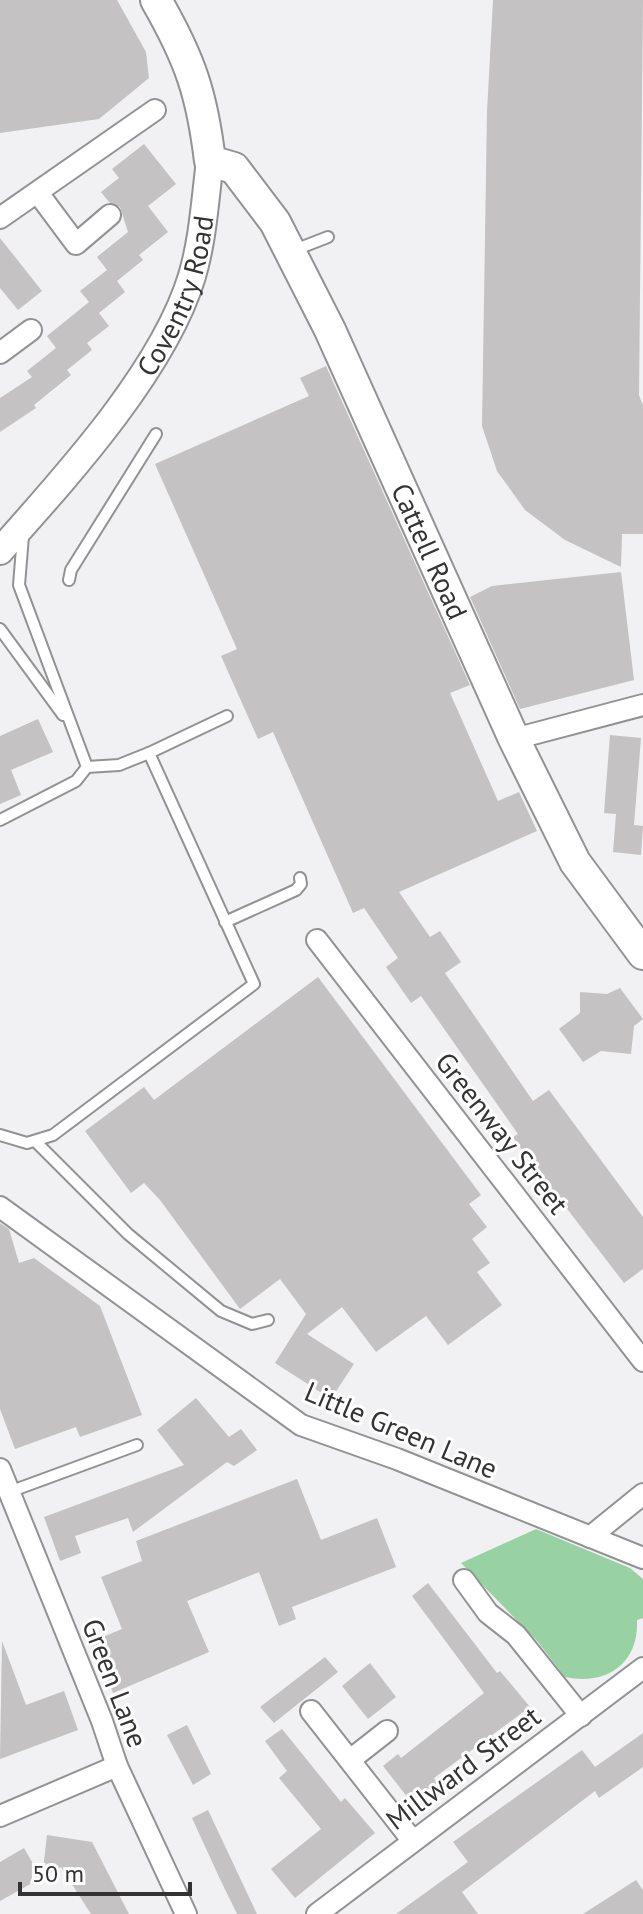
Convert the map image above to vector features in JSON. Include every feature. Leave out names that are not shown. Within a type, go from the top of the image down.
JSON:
[{"type":"main road","name":"Coventry Road","points":[[156,0],[179,40],[203,102],[210,161]]},
{"type":"main road","name":"Cattell Road","points":[[210,161],[234,168],[248,182],[275,222],[330,330],[514,739],[575,862],[643,954]]},
{"type":"street","points":[[0,218],[155,110]]},
{"type":"street","name":"Coventry Road","points":[[0,551],[104,428],[174,320],[191,278],[201,235],[210,161]]},
{"type":"street","points":[[38,193],[76,244],[110,215]]},
{"type":"street","points":[[1,354],[31,330]]},
{"type":"street","points":[[514,739],[643,705]]},
{"type":"street","name":"Greenway Street","points":[[317,940],[643,1361]]},
{"type":"street","name":"Little Green Lane","points":[[0,1207],[301,1425],[397,1459],[643,1558]]},
{"type":"street","name":"Green Lane","points":[[0,1469],[102,1721],[117,1766],[186,1914]]},
{"type":"street","points":[[590,1537],[643,1494]]},
{"type":"street","points":[[464,1580],[488,1613],[516,1635],[581,1716]]},
{"type":"street","name":"Millward Street","points":[[317,1914],[643,1668]]},
{"type":"street","points":[[311,1711],[412,1840]]},
{"type":"street","points":[[350,1760],[387,1731]]},
{"type":"street","points":[[0,1816],[117,1766]]},
{"type":"lane","points":[[290,252],[328,237]]},
{"type":"lane","points":[[69,580],[71,570],[116,494],[156,434]]},
{"type":"lane","points":[[26,522],[18,565],[19,585],[87,767]]},
{"type":"lane","points":[[0,629],[56,701],[79,741]]},
{"type":"lane","points":[[0,820],[76,781],[87,767],[119,765],[227,716]]},
{"type":"lane","points":[[0,1135],[36,1142],[53,1135],[254,984],[149,753]]},
{"type":"lane","points":[[225,922],[296,890],[300,878]]},
{"type":"lane","points":[[36,1142],[128,1234],[221,1311],[252,1324],[268,1320]]},
{"type":"lane","points":[[9,1492],[137,1445]]},
{"type":"green space","points":[[536,1529],[630,1568],[643,1579],[643,1618],[637,1620],[632,1649],[626,1660],[606,1675],[580,1679],[565,1677],[538,1642],[461,1563]]},
{"type":"building","points":[[0,0],[117,0],[146,52],[149,78],[99,119],[0,133]]},
{"type":"building","points":[[493,0],[643,0],[639,395],[643,406],[643,534],[622,534],[621,567],[565,540],[525,510],[497,471],[482,426],[487,112]]},
{"type":"building","points":[[144,144],[176,184],[148,206],[168,232],[139,255],[143,260],[117,281],[125,292],[99,313],[109,326],[87,343],[92,350],[67,370],[71,375],[34,405],[36,408],[0,432],[0,398],[32,377],[27,371],[56,348],[47,336],[89,302],[80,291],[107,270],[97,257],[128,232],[120,207],[109,202],[101,192],[119,178],[112,169]]},
{"type":"building","points":[[0,238],[42,291],[18,310],[0,288]]},
{"type":"building","points":[[326,366],[470,685],[450,693],[498,801],[519,792],[537,831],[399,892],[430,937],[440,931],[461,962],[445,973],[533,1101],[549,1090],[643,1217],[643,1269],[624,1283],[525,1154],[513,1137],[518,1134],[421,996],[411,1003],[386,967],[398,958],[364,908],[353,913],[273,732],[258,739],[221,656],[237,649],[155,464],[309,396],[300,378]]},
{"type":"building","points":[[621,572],[634,680],[520,709],[470,597],[492,586]]},
{"type":"building","points":[[38,719],[53,752],[11,770],[21,795],[0,804],[0,736]]},
{"type":"building","points":[[610,735],[641,738],[634,825],[643,826],[641,855],[613,852],[616,814],[604,813]]},
{"type":"building","points":[[318,977],[481,1195],[469,1204],[487,1227],[472,1239],[490,1263],[477,1272],[502,1305],[448,1345],[426,1316],[376,1352],[342,1307],[307,1334],[354,1364],[331,1399],[275,1363],[306,1314],[280,1279],[240,1309],[160,1200],[144,1183],[131,1193],[85,1131],[144,1087],[154,1100]]},
{"type":"building","points":[[620,988],[643,1019],[634,1026],[631,1054],[601,1051],[583,1062],[559,1029],[580,1013],[580,992],[607,994]]},
{"type":"building","points":[[0,1223],[9,1229],[19,1263],[34,1258],[100,1306],[142,1415],[80,1437],[76,1427],[15,1449],[0,1409]]},
{"type":"building","points":[[196,1398],[229,1437],[241,1429],[257,1450],[234,1466],[227,1462],[133,1532],[128,1518],[75,1536],[81,1553],[60,1561],[44,1517],[184,1465],[157,1430]]},
{"type":"building","points":[[297,1479],[321,1540],[377,1518],[396,1567],[292,1607],[296,1619],[279,1626],[259,1572],[187,1601],[209,1652],[113,1693],[91,1642],[122,1629],[101,1577],[142,1561],[136,1541]]},
{"type":"building","points":[[428,1583],[497,1673],[500,1671],[530,1707],[434,1778],[437,1783],[412,1803],[383,1766],[398,1754],[401,1758],[484,1693],[412,1596]]},
{"type":"building","points":[[2,1641],[26,1705],[64,1691],[78,1730],[0,1759]]},
{"type":"building","points":[[325,1657],[338,1672],[274,1723],[260,1707]]},
{"type":"building","points":[[370,1663],[396,1697],[368,1719],[342,1686]]},
{"type":"building","points":[[187,1725],[211,1774],[193,1785],[167,1735]]},
{"type":"building","points":[[282,1729],[341,1802],[345,1798],[375,1833],[295,1898],[271,1869],[321,1829],[279,1778],[287,1771],[265,1741]]},
{"type":"building","points":[[643,1733],[643,1767],[599,1798],[595,1791],[462,1892],[478,1914],[396,1914],[468,1862],[453,1842],[582,1750],[595,1767]]},
{"type":"building","points":[[208,1810],[257,1914],[237,1914],[219,1877],[192,1818]]},
{"type":"building","points":[[47,1835],[92,1842],[129,1914],[91,1914],[61,1867],[42,1878]]},
{"type":"building","points":[[24,1848],[41,1878],[0,1901],[0,1862]]},
{"type":"building","points":[[636,1880],[643,1890],[643,1914],[583,1914]]}]
